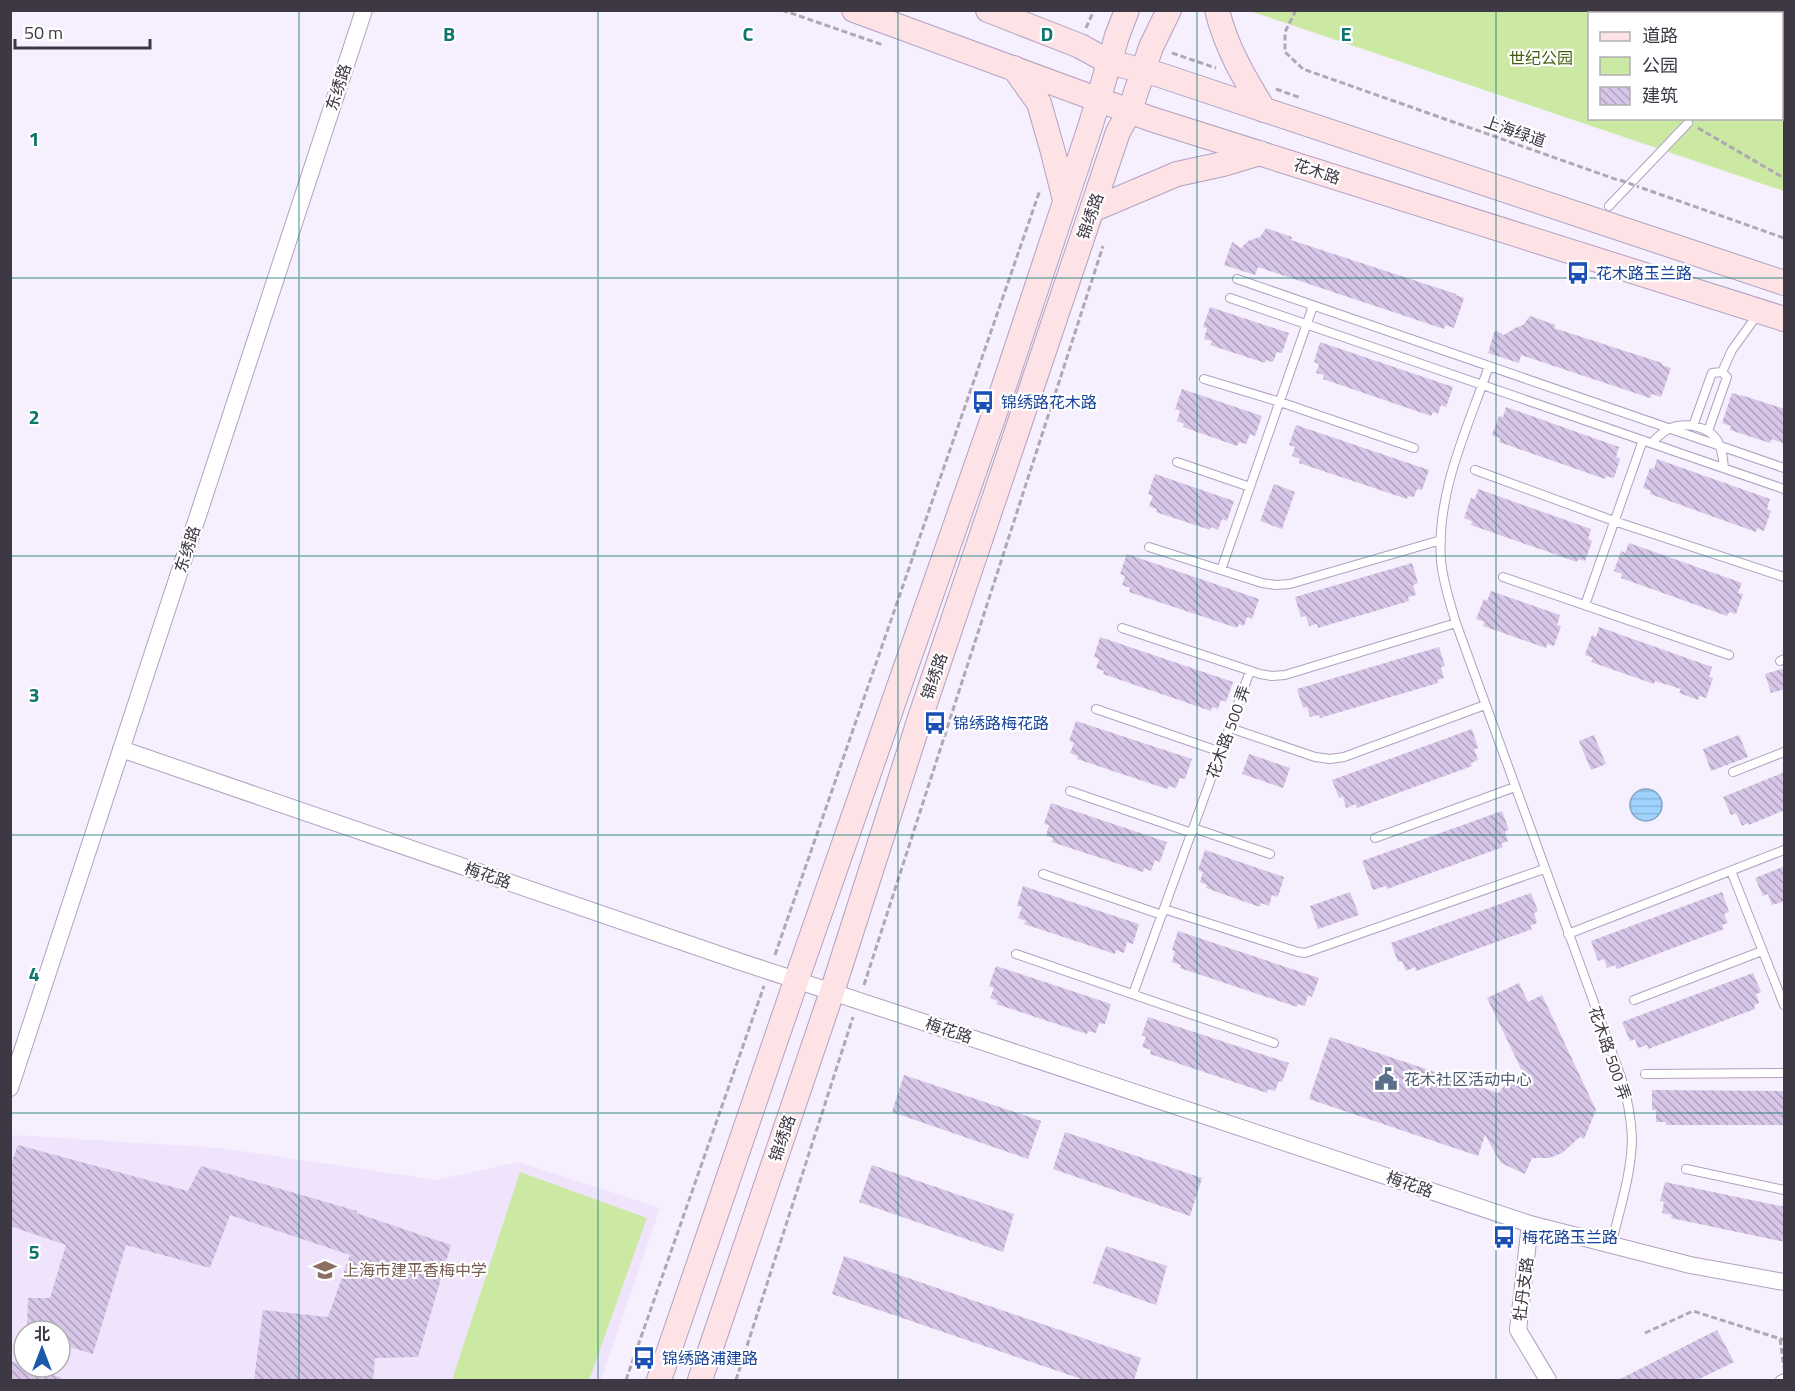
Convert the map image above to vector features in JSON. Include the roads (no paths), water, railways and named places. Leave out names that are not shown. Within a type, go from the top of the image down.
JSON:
[{"type":"main road","name":"花木路","points":[[854,10],[1151,119],[1785,319]]},
{"type":"main road","points":[[988,10],[1080,46],[1109,62],[1152,73],[1785,283]]},
{"type":"main road","name":"锦绣路","points":[[659,1380],[999,402],[1127,10]]},
{"type":"main road","name":"锦绣路","points":[[700,1380],[832,992],[924,707],[1118,132],[1152,73],[1151,47],[1168,10]]},
{"type":"main road","points":[[1216,10],[1223,35],[1264,110]]},
{"type":"main road","points":[[1014,69],[1039,104],[1065,201]]},
{"type":"main road","points":[[1092,210],[1177,174],[1260,153]]},
{"type":"street","name":"东绣路","points":[[10,1088],[16,1055],[122,748],[364,10]]},
{"type":"street","name":"梅花路","points":[[122,748],[769,972],[1530,1224],[1690,1265],[1785,1282]]},
{"type":"street","name":"牡丹支路","points":[[1530,1224],[1518,1330],[1548,1380]]},
{"type":"lane","points":[[1609,206],[1688,123]]},
{"type":"lane","points":[[1237,279],[1785,468]]},
{"type":"lane","points":[[1230,298],[1785,489]]},
{"type":"lane","points":[[1221,570],[1313,306]]},
{"type":"lane","points":[[1722,372],[1732,350],[1760,311]]},
{"type":"lane","name":"花木路 500 弄","points":[[1489,366],[1456,455],[1444,506],[1440,540],[1441,562],[1456,623],[1621,1077],[1632,1138],[1630,1162],[1611,1246]]},
{"type":"lane","points":[[1693,426],[1712,373],[1722,372],[1728,377],[1708,431]]},
{"type":"lane","points":[[1204,379],[1280,402],[1414,448]]},
{"type":"lane","points":[[1584,605],[1614,521],[1647,442],[1670,428],[1678,426],[1693,426],[1708,431],[1720,445],[1724,468]]},
{"type":"lane","points":[[1177,462],[1250,487]]},
{"type":"lane","points":[[1475,470],[1614,521],[1785,577]]},
{"type":"lane","points":[[1149,547],[1262,583],[1276,585],[1290,584],[1440,540]]},
{"type":"lane","points":[[1503,577],[1729,655]]},
{"type":"lane","name":"花木路 500 弄","points":[[1132,994],[1250,671],[1272,676],[1285,675],[1456,623]]},
{"type":"lane","points":[[1122,628],[1250,671]]},
{"type":"lane","points":[[1230,728],[1315,758],[1330,759],[1344,757],[1485,705]]},
{"type":"lane","points":[[1096,709],[1221,752]]},
{"type":"lane","points":[[1733,772],[1785,752]]},
{"type":"lane","points":[[1375,838],[1515,787]]},
{"type":"lane","points":[[1070,791],[1270,854]]},
{"type":"lane","points":[[1568,934],[1785,850]]},
{"type":"lane","points":[[1043,874],[1305,953],[1544,868]]},
{"type":"lane","points":[[1731,871],[1785,1005]]},
{"type":"lane","points":[[1634,1000],[1762,951]]},
{"type":"lane","points":[[1017,954],[1274,1043]]},
{"type":"lane","points":[[1645,1074],[1785,1073]]},
{"type":"lane","points":[[1686,1169],[1785,1190]]},
{"type":"lane","points":[[1780,1380],[1785,1378]]},
{"type":"water","points":[[1646,789],[1657,794],[1662,805],[1657,816],[1646,821],[1635,816],[1630,805],[1635,794]]},
{"type":"place","name":"花木路玉兰路","points":[[1578,273]]},
{"type":"place","name":"锦绣路花木路","points":[[983,402]]},
{"type":"place","name":"锦绣路梅花路","points":[[935,723]]},
{"type":"place","name":"花木社区活动中心","points":[[1386,1079]]},
{"type":"place","name":"梅花路玉兰路","points":[[1504,1237]]},
{"type":"place","name":"上海市建平香梅中学","points":[[325,1270]]},
{"type":"place","name":"锦绣路浦建路","points":[[644,1358]]},
{"type":"park label","name":"世纪公园","points":[[1541,58]]}]
